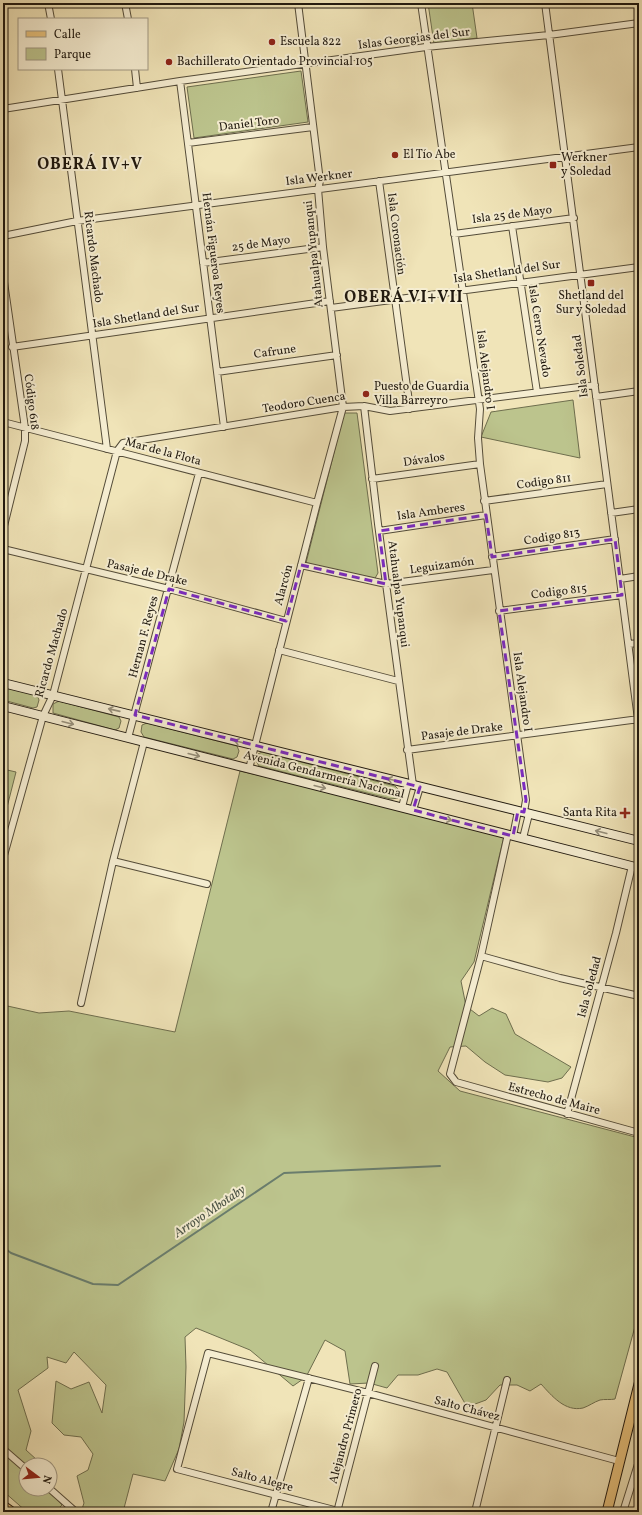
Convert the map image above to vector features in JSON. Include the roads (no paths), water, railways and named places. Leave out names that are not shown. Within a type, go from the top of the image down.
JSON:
[{"type":"highway","points":[[3,1506],[10,1512]]},
{"type":"main road","points":[[607,1512],[619,1462],[637,1402],[639,1384]]},
{"type":"street","points":[[48,3],[51,18]]},
{"type":"street","points":[[126,3],[128,18]]},
{"type":"street","name":"Atahualpa Yupanqui","points":[[298,3],[320,181],[318,189],[323,247],[343,407]]},
{"type":"street","name":"Isla Alejandro I","points":[[420,3],[480,409],[478,438],[484,501],[526,800],[524,812]]},
{"type":"street","name":"Isla Soledad","points":[[545,3],[582,273],[596,397],[639,727]]},
{"type":"street","name":"Islas Georgias del Sur","points":[[3,109],[137,88],[426,47],[550,35],[639,23]]},
{"type":"street","name":"Ricardo Machado","points":[[58,70],[107,449]]},
{"type":"street","points":[[135,70],[137,88]]},
{"type":"street","name":"Hernán Figueroa Reyes","points":[[180,82],[224,427]]},
{"type":"street","name":"Daniel Toro","points":[[188,143],[313,127]]},
{"type":"street","name":"Isla Werkner","points":[[3,236],[77,221],[195,204],[639,147]]},
{"type":"street","name":"Isla Coronación","points":[[379,181],[410,409]]},
{"type":"street","name":"Isla 25 de Mayo","points":[[454,234],[574,218]]},
{"type":"street","name":"Isla Cerro Nevado","points":[[512,226],[538,392]]},
{"type":"street","name":"25 de Mayo","points":[[203,263],[323,247]]},
{"type":"street","name":"Isla Shetland del Sur","points":[[12,347],[210,317],[394,299],[582,273],[639,267]]},
{"type":"street","name":"Código 618","points":[[3,275],[12,347],[25,428],[25,441],[3,530]]},
{"type":"street","name":"Cafrune","points":[[217,372],[336,355]]},
{"type":"street","name":"Teodoro Cuenca","points":[[117,451],[123,443],[343,407],[364,406],[390,410],[410,409],[595,385]]},
{"type":"street","points":[[596,397],[639,391]]},
{"type":"street","name":"Atahualpa Yupanqui","points":[[364,406],[407,750],[414,785]]},
{"type":"street","name":"Alarcón","points":[[249,769],[286,621],[343,407]]},
{"type":"street","name":"Mar de la Flota","points":[[3,422],[317,503]]},
{"type":"street","name":"Ricardo Machado","points":[[3,858],[6,836],[43,716],[53,695],[117,451]]},
{"type":"street","name":"Dávalos","points":[[372,478],[480,464]]},
{"type":"street","name":"Hernan F. Reyes","points":[[128,738],[199,473]]},
{"type":"street","name":"Codigo 811","points":[[484,501],[607,484]]},
{"type":"street","points":[[611,513],[639,509]]},
{"type":"street","name":"Isla Amberes","points":[[379,531],[486,515]]},
{"type":"street","name":"Codigo 813","points":[[492,557],[615,539]]},
{"type":"street","name":"Pasaje de Drake","points":[[3,549],[169,589],[286,621]]},
{"type":"street","name":"Leguizamón","points":[[301,565],[386,584],[493,570]]},
{"type":"street","points":[[620,579],[639,576]]},
{"type":"street","name":"Codigo 815","points":[[499,611],[622,595]]},
{"type":"street","points":[[629,644],[639,643]]},
{"type":"street","points":[[279,650],[398,681]]},
{"type":"street","name":"Avenida Gendarmería Nacional","points":[[3,683],[639,841]]},
{"type":"street","name":"Avenida Gendarmería Nacional","points":[[3,706],[635,867]]},
{"type":"street","name":"Pasaje de Drake","points":[[407,750],[639,719]]},
{"type":"street","points":[[81,1003],[114,861],[144,742]]},
{"type":"street","points":[[402,807],[414,785]]},
{"type":"street","points":[[413,810],[414,785]]},
{"type":"street","points":[[524,812],[510,835],[481,956],[601,988],[639,996]]},
{"type":"street","points":[[523,838],[524,812]]},
{"type":"street","points":[[114,861],[207,884]]},
{"type":"street","name":"Isla Soledad","points":[[567,1114],[635,867]]},
{"type":"street","name":"Estrecho de Maire","points":[[481,956],[450,1074],[456,1082],[464,1086],[639,1133]]},
{"type":"street","name":"Salto Chávez","points":[[177,1469],[208,1353],[368,1393],[619,1462]]},
{"type":"street","name":"Alejandro Primero","points":[[339,1512],[375,1366]]},
{"type":"street","points":[[271,1512],[309,1378]]},
{"type":"street","points":[[475,1512],[494,1427],[507,1380]]},
{"type":"street","points":[[3,1449],[18,1462]]},
{"type":"street","points":[[623,1512],[639,1461]]},
{"type":"street","name":"Salto Alegre","points":[[177,1469],[339,1512]]},
{"type":"street","points":[[58,1496],[76,1512]]},
{"type":"waterway","name":"Arroyo Mbotaby","points":[[3,1247],[11,1253],[93,1284],[118,1285],[284,1173],[440,1166]]},
{"type":"place","name":"Escuela 822","points":[[272,42]]},
{"type":"place","name":"Bachillerato Orientado Provincial 105","points":[[169,62]]},
{"type":"place","name":"El Tío Abe","points":[[395,155]]},
{"type":"place","name":"Werkner y Soledad","points":[[553,165]]},
{"type":"place","name":"Shetland del Sur y Soledad","points":[[591,283]]},
{"type":"place","name":"Puesto de Guardia Villa Barreyro","points":[[366,394]]},
{"type":"place","name":"Santa Rita","points":[[625,813]]},
{"type":"district","name":"OBERÁ IV+V","points":[[90,165]]},
{"type":"district","name":"OBERÁ VI+VII","points":[[404,298]]}]
